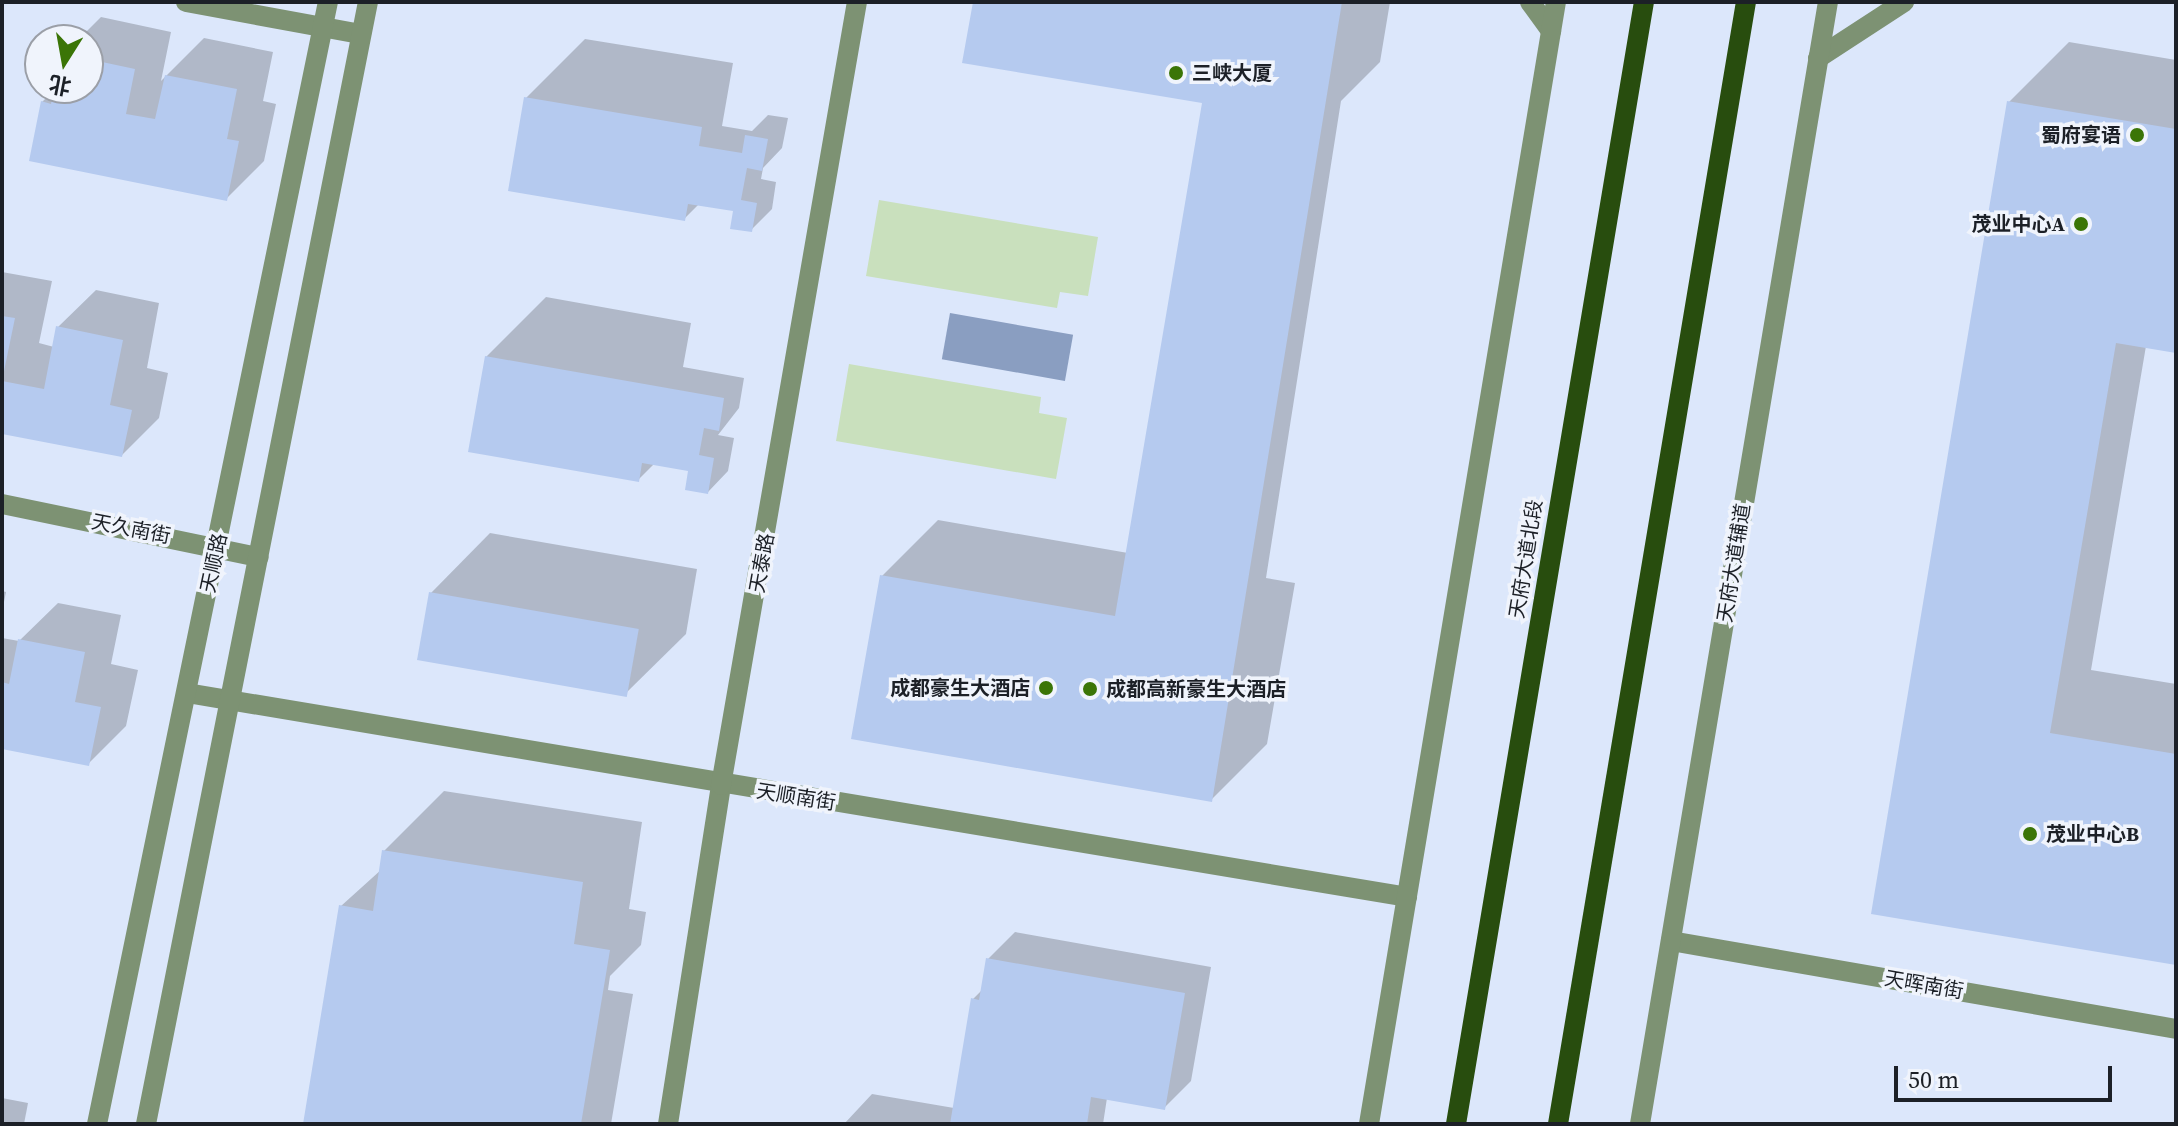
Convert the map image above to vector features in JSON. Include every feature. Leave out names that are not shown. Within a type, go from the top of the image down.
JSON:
[{"type":"main road","name":"天府大道北段","points":[[1456,1124],[1644,2]]},
{"type":"main road","points":[[1558,1124],[1746,2]]},
{"type":"street","points":[[186,2],[361,34]]},
{"type":"street","name":"天顺路","points":[[97,1124],[328,2]]},
{"type":"street","name":"天顺路","points":[[146,1124],[226,700],[259,557],[368,2]]},
{"type":"street","name":"天泰路","points":[[668,1124],[721,785],[857,2]]},
{"type":"street","points":[[1530,2],[1551,31]]},
{"type":"street","points":[[1369,1124],[1556,2]]},
{"type":"street","name":"天府大道辅道","points":[[1640,1124],[1828,2]]},
{"type":"street","points":[[1818,58],[1904,2]]},
{"type":"street","name":"天久南街","points":[[2,504],[218,545],[259,557]]},
{"type":"street","name":"天顺南街","points":[[187,693],[721,785],[1407,897]]},
{"type":"street","name":"天晖南街","points":[[1671,941],[2176,1029]]},
{"type":"green space","points":[[879,200],[1098,237],[1088,296],[1060,292],[1057,308],[866,276]]},
{"type":"green space","points":[[849,364],[1041,397],[1039,413],[1067,418],[1056,479],[836,441]]},
{"type":"water","points":[[950,313],[1073,335],[1065,381],[942,359]]},
{"type":"building","points":[[973,2],[1342,2],[1212,802],[851,739],[880,575],[1115,616],[1202,103],[962,63]]},
{"type":"building","points":[[104,62],[135,69],[126,114],[155,119],[165,75],[237,89],[227,139],[239,141],[227,201],[29,161],[40,104],[104,104]]},
{"type":"building","points":[[524,97],[702,127],[699,146],[742,153],[745,135],[768,139],[762,171],[747,168],[741,200],[757,203],[752,232],[730,229],[733,211],[688,204],[685,221],[508,191]]},
{"type":"building","points":[[2007,101],[2176,129],[2176,353],[2116,343],[2050,733],[2176,754],[2176,965],[1871,914]]},
{"type":"building","points":[[2,316],[15,318],[3,376],[2,376]]},
{"type":"building","points":[[56,326],[123,340],[110,405],[132,410],[122,457],[2,434],[2,381],[44,389]]},
{"type":"building","points":[[485,356],[724,398],[719,431],[704,428],[699,455],[714,458],[708,494],[685,490],[688,471],[642,463],[639,482],[468,452]]},
{"type":"building","points":[[429,592],[639,629],[627,697],[417,660]]},
{"type":"building","points":[[18,639],[85,652],[75,702],[101,707],[89,766],[2,749],[2,682],[9,684]]},
{"type":"building","points":[[382,850],[583,882],[574,944],[610,950],[581,1124],[303,1124],[339,905],[373,911]]},
{"type":"building","points":[[986,958],[1185,993],[1165,1110],[1091,1097],[1087,1124],[950,1124],[971,998],[979,1000]]},
{"type":"place","name":"三峡大厦","points":[[1176,73]]},
{"type":"place","name":"蜀府宴语","points":[[2137,135]]},
{"type":"place","name":"茂业中心A","points":[[2081,224]]},
{"type":"place","name":"成都豪生大酒店","points":[[1046,688]]},
{"type":"place","name":"成都高新豪生大酒店","points":[[1090,689]]},
{"type":"place","name":"茂业中心B","points":[[2030,834]]}]
